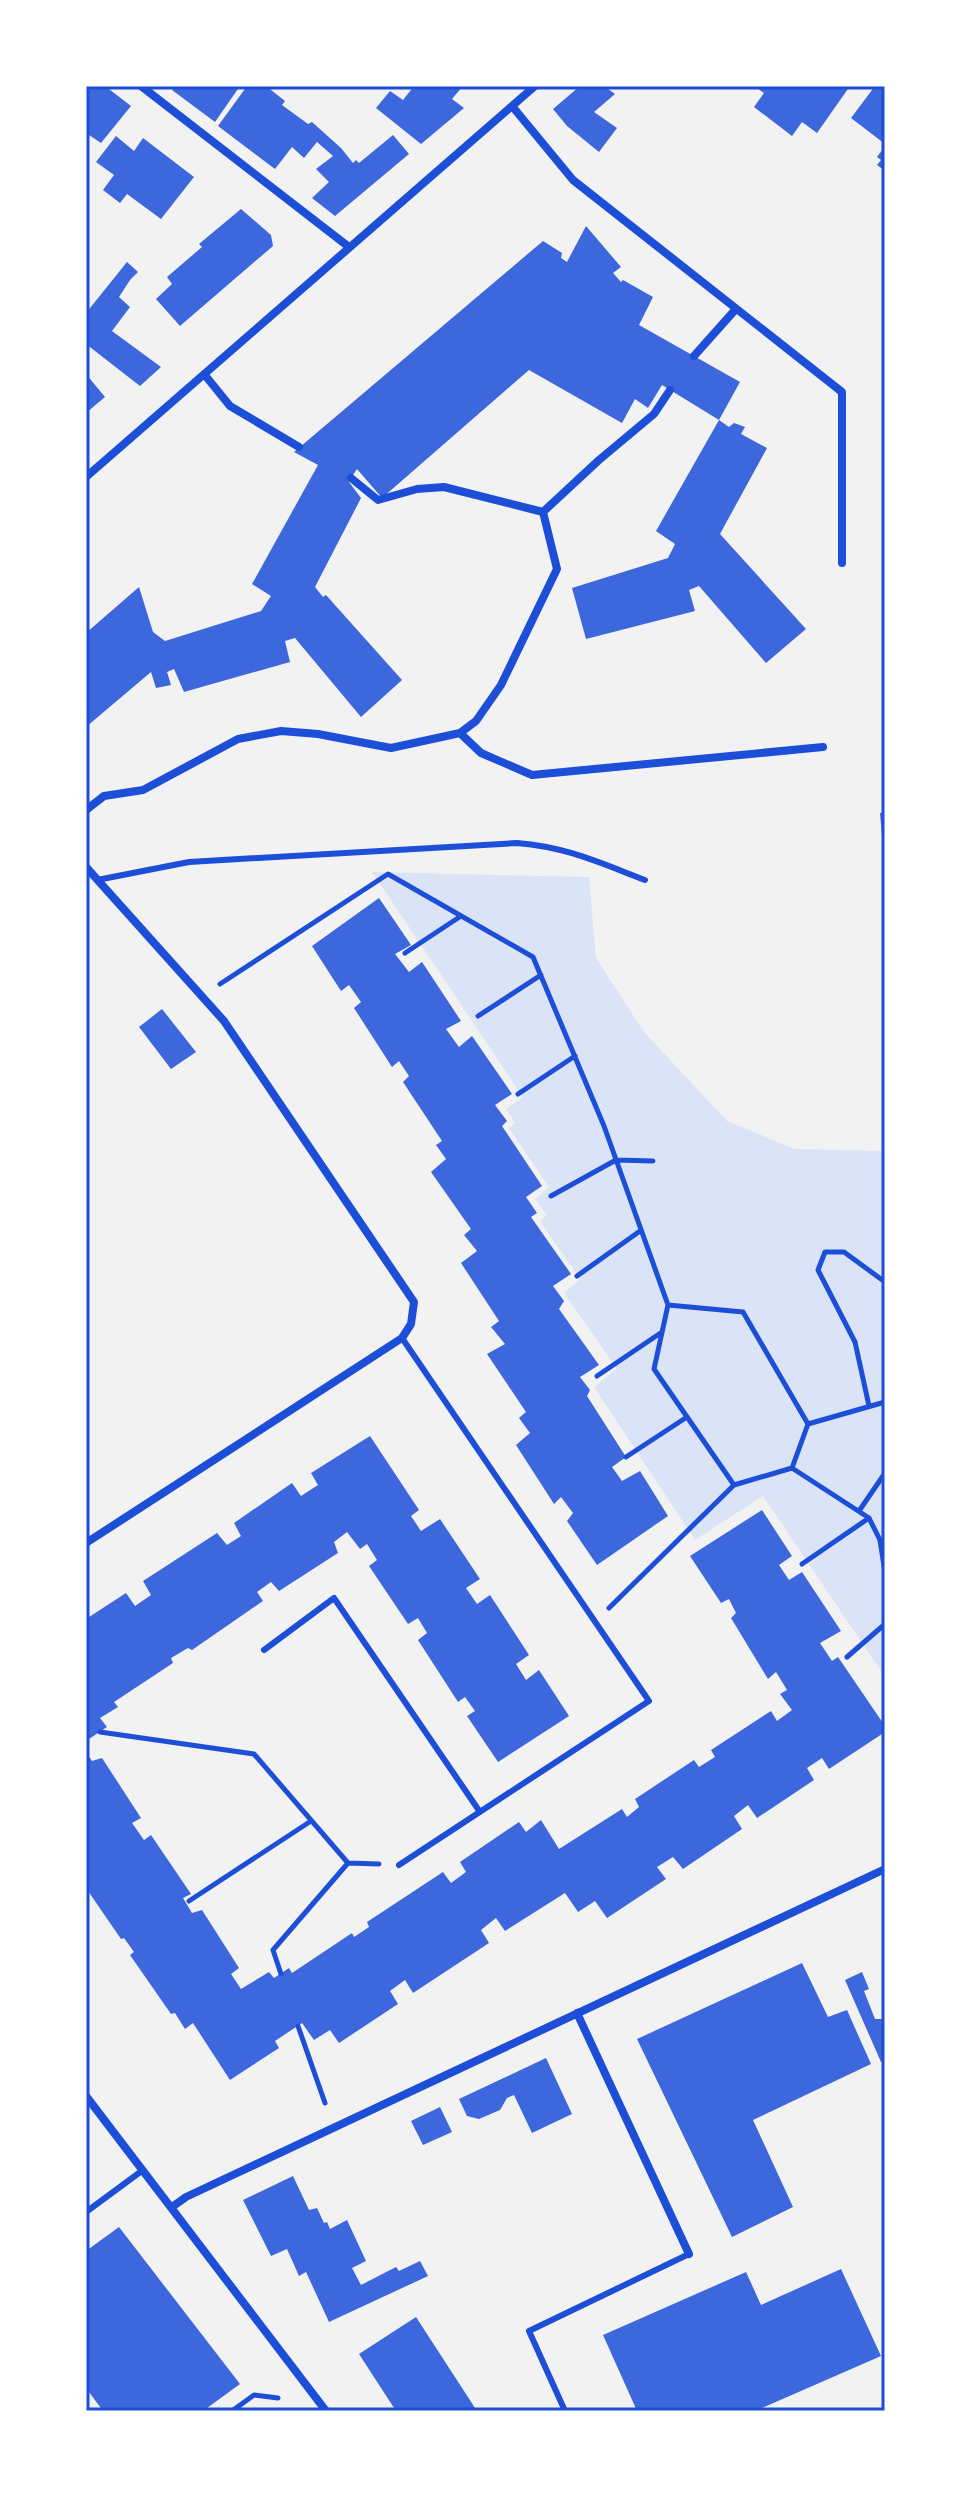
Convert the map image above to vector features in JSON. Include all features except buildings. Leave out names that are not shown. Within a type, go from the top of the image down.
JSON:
[{"type":"street","points":[[141,86],[349,247]]},
{"type":"street","points":[[86,477],[535,86]]},
{"type":"street","points":[[512,106],[573,180],[842,392],[842,563]]},
{"type":"street","points":[[694,356],[735,310]]},
{"type":"street","points":[[204,374],[230,406],[299,447]]},
{"type":"street","points":[[543,512],[654,414],[670,390]]},
{"type":"street","points":[[351,478],[378,500],[417,489],[444,487],[543,512]]},
{"type":"street","points":[[86,810],[104,796],[143,790],[238,739],[281,731],[318,734],[391,748],[460,733],[476,721],[501,685],[557,569],[543,512]]},
{"type":"street","points":[[460,733],[481,753],[532,775],[823,747]]},
{"type":"street","points":[[86,867],[224,1021],[414,1302],[411,1324],[402,1338],[86,1543]]},
{"type":"street","points":[[172,2207],[186,2197],[885,1869]]},
{"type":"street","points":[[577,2013],[689,2254]]},
{"type":"street","points":[[86,2096],[321,2409]]},
{"type":"lane","points":[[97,880],[189,862],[517,843],[566,850],[645,880]]},
{"type":"lane","points":[[399,1865],[649,1701],[402,1338]]},
{"type":"lane","points":[[264,1650],[334,1598],[480,1812]]},
{"type":"lane","points":[[86,2212],[143,2170]]},
{"type":"lane","points":[[565,2411],[529,2331],[689,2254]]},
{"type":"path","points":[[202,995],[388,874],[533,957],[616,1160],[668,1305],[654,1369],[734,1485]]},
{"type":"path","points":[[405,953],[462,916]]},
{"type":"path","points":[[478,1016],[541,975]]},
{"type":"path","points":[[518,1094],[575,1056]]},
{"type":"path","points":[[551,1196],[616,1160],[653,1161]]},
{"type":"path","points":[[577,1276],[640,1231]]},
{"type":"path","points":[[869,1406],[855,1342],[818,1270],[825,1252],[844,1252],[885,1282]]},
{"type":"path","points":[[668,1305],[743,1312],[808,1424]]},
{"type":"path","points":[[597,1376],[662,1332]]},
{"type":"path","points":[[808,1424],[885,1402]]},
{"type":"path","points":[[626,1457],[687,1417]]},
{"type":"path","points":[[792,1468],[808,1424]]},
{"type":"path","points":[[595,1622],[734,1485],[792,1468],[869,1518],[883,1538],[885,1572]]},
{"type":"path","points":[[859,1512],[885,1473]]},
{"type":"path","points":[[802,1564],[869,1518]]},
{"type":"path","points":[[847,1657],[885,1624]]},
{"type":"path","points":[[100,1732],[254,1754],[348,1863],[399,1865]]},
{"type":"path","points":[[189,1901],[311,1821]]},
{"type":"path","points":[[281,1974],[273,1950],[348,1863]]},
{"type":"path","points":[[298,2026],[325,2103]]},
{"type":"path","points":[[232,2411],[254,2395],[278,2398]]},
{"type":"shaded area","points":[[372,872],[589,877],[596,958],[644,1032],[727,1121],[795,1149],[885,1151],[885,1677],[763,1496],[695,1540],[594,1387],[617,1369],[564,1293],[580,1279],[540,1221],[547,1215],[535,1199],[549,1187],[509,1128],[515,1123],[506,1109],[523,1097]]}]
